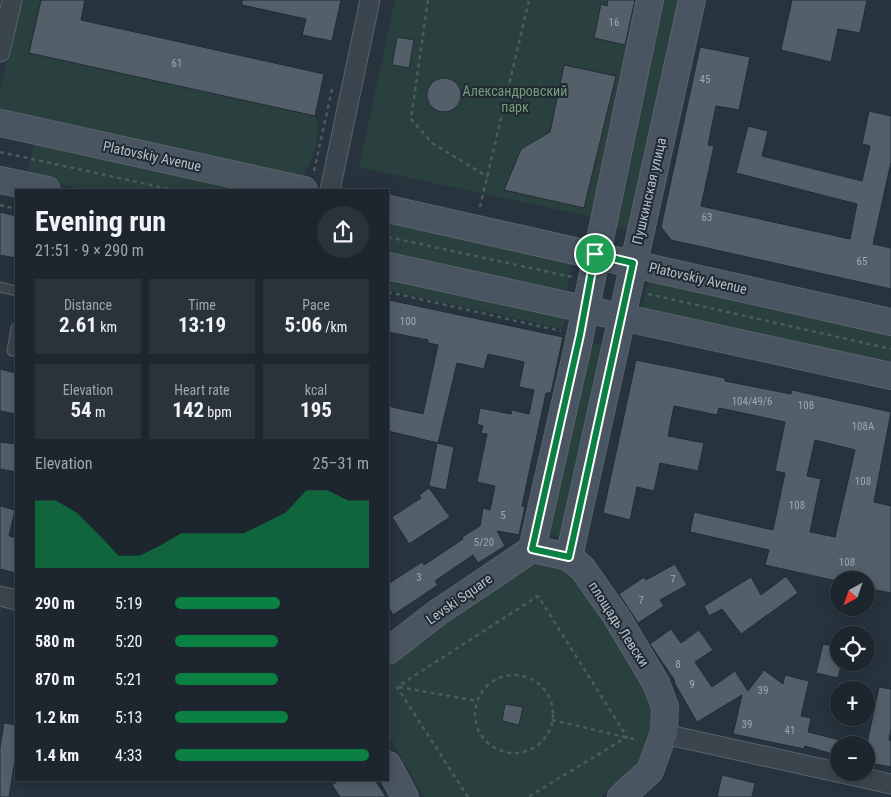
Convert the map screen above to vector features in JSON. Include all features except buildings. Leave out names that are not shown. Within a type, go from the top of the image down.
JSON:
[{"type":"main road","points":[[569,557],[532,549],[580,335],[595,254],[650,0]]},
{"type":"main road","name":"Пушкинская улица","points":[[569,557],[692,0]]},
{"type":"main road","name":"Platovskiy Avenue","points":[[0,123],[299,189]]},
{"type":"main road","points":[[0,180],[41,189]]},
{"type":"main road","name":"Platovskiy Avenue","points":[[389,208],[891,322]]},
{"type":"main road","points":[[389,266],[891,376]]},
{"type":"main road","name":"Levski Square","points":[[389,650],[436,613],[532,549]]},
{"type":"main road","name":"площадь Левски","points":[[569,557],[582,569],[603,597],[656,683],[665,707],[664,734]]},
{"type":"main road","points":[[621,797],[650,771],[664,734]]},
{"type":"main road","points":[[389,767],[405,797]]},
{"type":"street","points":[[0,52],[12,0]]},
{"type":"street","points":[[330,189],[370,0]]},
{"type":"street","points":[[0,596],[15,600]]},
{"type":"street","points":[[664,734],[891,784]]},
{"type":"lane","points":[[0,287],[15,291]]},
{"type":"lane","points":[[12,351],[15,334]]},
{"type":"path","points":[[428,0],[411,119],[432,143],[488,177]]},
{"type":"path","points":[[480,207],[530,0]]},
{"type":"path","points":[[0,152],[169,189]]},
{"type":"path","points":[[0,205],[15,209]]},
{"type":"path","points":[[389,292],[580,335]]},
{"type":"path","points":[[397,687],[538,596],[627,737],[528,797]]},
{"type":"path","points":[[510,675],[521,675],[533,680],[546,693],[553,711],[552,724],[546,736],[538,745],[526,751],[504,752],[490,745],[476,726],[474,714],[477,701],[481,692],[494,681],[510,675]]},
{"type":"path","points":[[397,687],[477,701]]},
{"type":"path","points":[[397,687],[468,797]]},
{"type":"green space","points":[[18,0],[41,0],[29,53],[315,116],[318,129],[316,146],[304,175],[295,177],[0,113],[0,93]]},
{"type":"green space","name":"Александровский парк","points":[[395,0],[639,0],[591,217],[359,167]]},
{"type":"green space","points":[[658,0],[685,0],[633,231],[610,226]]},
{"type":"green space","points":[[35,139],[268,189],[82,189],[26,177]]},
{"type":"green space","points":[[389,214],[574,254],[565,299],[389,260]]},
{"type":"green space","points":[[389,278],[565,317],[563,329],[389,290]]},
{"type":"green space","points":[[648,281],[891,336],[891,364],[642,308]]},
{"type":"green space","points":[[583,341],[608,346],[565,539],[540,533]]},
{"type":"green space","points":[[539,564],[561,568],[575,578],[656,704],[657,716],[645,752],[635,771],[601,797],[424,797],[389,737],[389,664],[518,571]]},
{"type":"route","points":[[595,254],[633,263],[569,557],[532,549],[580,335],[595,254]]}]
